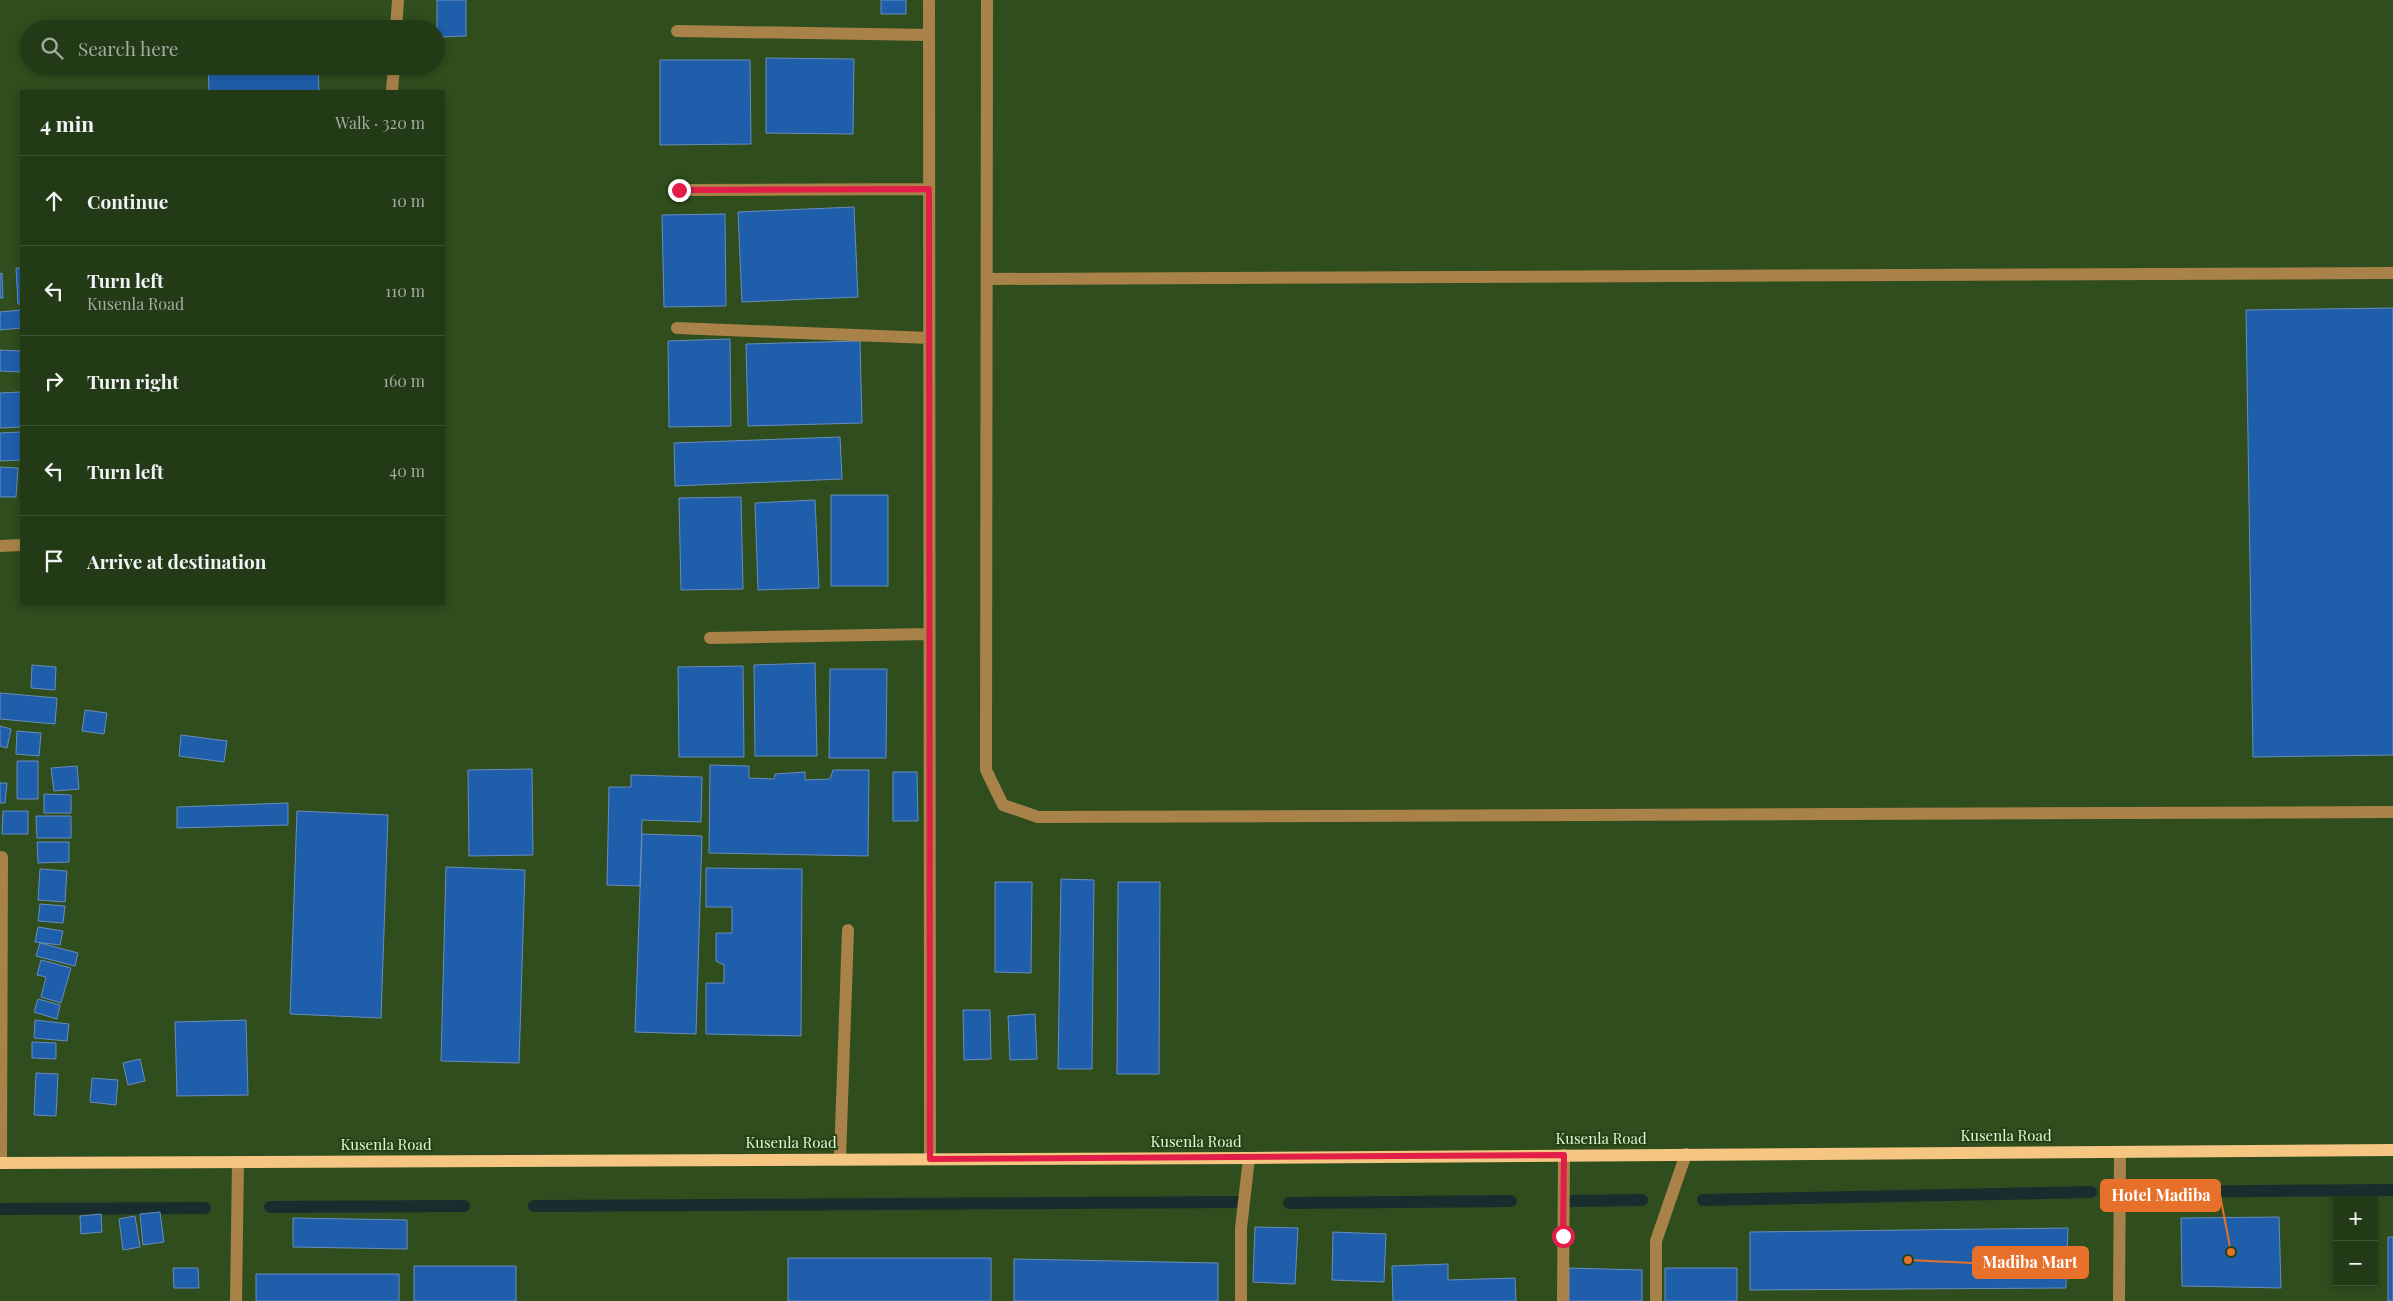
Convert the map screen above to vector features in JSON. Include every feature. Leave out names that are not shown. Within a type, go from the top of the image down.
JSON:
[{"type":"main road","name":"Kusenla Road","points":[[0,1163],[1249,1158],[2393,1150]]},
{"type":"street","points":[[397,20],[398,0]]},
{"type":"street","points":[[929,0],[930,1159]]},
{"type":"street","points":[[987,0],[986,770],[1003,805],[1038,817],[2393,812]]},
{"type":"street","points":[[677,31],[929,35]]},
{"type":"street","points":[[392,90],[393,75]]},
{"type":"street","points":[[679,190],[929,189]]},
{"type":"street","points":[[987,279],[2393,273]]},
{"type":"street","points":[[677,328],[929,338]]},
{"type":"street","points":[[0,546],[20,545]]},
{"type":"street","points":[[710,638],[929,634]]},
{"type":"street","points":[[0,1163],[2,857]]},
{"type":"street","points":[[840,1159],[848,930]]},
{"type":"street","points":[[2119,1301],[2120,1152]]},
{"type":"street","points":[[1656,1301],[1656,1241],[1686,1154]]},
{"type":"street","points":[[1563,1301],[1564,1155]]},
{"type":"street","points":[[1241,1301],[1241,1228],[1249,1158]]},
{"type":"street","points":[[236,1301],[238,1162]]},
{"type":"building","points":[[437,0],[466,0],[466,36],[445,37],[445,20],[437,20]]},
{"type":"building","points":[[881,0],[906,0],[906,14],[881,14]]},
{"type":"building","points":[[766,58],[854,59],[853,134],[766,133]]},
{"type":"building","points":[[660,60],[750,60],[751,144],[660,145]]},
{"type":"building","points":[[208,75],[318,75],[319,90],[209,90]]},
{"type":"building","points":[[854,207],[858,297],[742,302],[738,212]]},
{"type":"building","points":[[725,214],[726,306],[664,307],[662,215]]},
{"type":"building","points":[[16,268],[20,268],[20,304],[18,304]]},
{"type":"building","points":[[2,273],[3,298],[0,298],[0,274]]},
{"type":"building","points":[[2393,308],[2393,755],[2253,757],[2246,310]]},
{"type":"building","points":[[20,310],[20,328],[0,330],[0,312]]},
{"type":"building","points":[[730,339],[731,426],[669,427],[668,341]]},
{"type":"building","points":[[860,341],[862,423],[748,426],[746,344]]},
{"type":"building","points":[[0,350],[20,351],[20,372],[0,371]]},
{"type":"building","points":[[20,392],[20,427],[0,428],[0,393]]},
{"type":"building","points":[[20,432],[20,460],[0,461],[0,433]]},
{"type":"building","points":[[840,437],[842,479],[675,486],[674,443]]},
{"type":"building","points":[[0,467],[18,468],[16,497],[0,497]]},
{"type":"building","points":[[831,495],[888,495],[888,586],[831,586]]},
{"type":"building","points":[[741,497],[743,589],[681,590],[679,498]]},
{"type":"building","points":[[815,500],[819,588],[758,590],[755,503]]},
{"type":"building","points":[[815,663],[817,756],[755,756],[754,665]]},
{"type":"building","points":[[32,665],[56,667],[55,690],[31,688]]},
{"type":"building","points":[[743,666],[744,757],[679,757],[678,667]]},
{"type":"building","points":[[830,669],[887,669],[886,758],[829,758]]},
{"type":"building","points":[[0,693],[57,698],[55,724],[0,719]]},
{"type":"building","points":[[85,710],[107,713],[104,734],[82,731]]},
{"type":"building","points":[[0,726],[11,729],[7,748],[0,746]]},
{"type":"building","points":[[17,731],[41,733],[39,756],[16,754]]},
{"type":"building","points":[[181,735],[227,741],[224,762],[179,756]]},
{"type":"building","points":[[17,761],[38,761],[38,799],[17,799]]},
{"type":"building","points":[[710,765],[749,766],[749,778],[774,779],[775,774],[805,772],[805,780],[830,779],[833,770],[869,770],[868,856],[709,853]]},
{"type":"building","points":[[77,766],[79,789],[54,791],[51,768]]},
{"type":"building","points":[[532,769],[533,855],[469,856],[468,770]]},
{"type":"building","points":[[893,772],[917,772],[918,821],[893,821]]},
{"type":"building","points":[[631,775],[702,777],[701,822],[642,820],[640,886],[607,885],[609,787],[631,787]]},
{"type":"building","points":[[0,783],[7,783],[5,803],[0,803]]},
{"type":"building","points":[[44,794],[71,795],[71,813],[44,813]]},
{"type":"building","points":[[288,803],[288,825],[177,828],[177,807]]},
{"type":"building","points":[[3,811],[28,811],[28,834],[2,834]]},
{"type":"building","points":[[297,811],[388,815],[381,1018],[290,1014]]},
{"type":"building","points":[[36,816],[71,816],[71,838],[37,838]]},
{"type":"building","points":[[642,834],[702,836],[696,1034],[635,1032]]},
{"type":"building","points":[[37,842],[69,842],[69,862],[38,863]]},
{"type":"building","points":[[446,867],[525,870],[519,1063],[441,1061]]},
{"type":"building","points":[[706,868],[802,869],[801,1036],[706,1034],[706,983],[724,983],[724,965],[716,961],[716,933],[732,933],[732,907],[706,907]]},
{"type":"building","points":[[40,869],[67,871],[65,902],[38,900]]},
{"type":"building","points":[[1061,879],[1094,880],[1092,1069],[1058,1069]]},
{"type":"building","points":[[995,882],[1032,882],[1031,973],[995,972]]},
{"type":"building","points":[[1118,882],[1160,882],[1159,1074],[1117,1074]]},
{"type":"building","points":[[40,904],[65,906],[63,923],[38,921]]},
{"type":"building","points":[[38,927],[63,931],[60,945],[35,942]]},
{"type":"building","points":[[40,943],[78,953],[75,966],[36,956]]},
{"type":"building","points":[[41,960],[71,968],[61,1003],[41,997],[46,977],[37,975]]},
{"type":"building","points":[[38,999],[60,1005],[57,1019],[34,1012]]},
{"type":"building","points":[[963,1010],[990,1010],[991,1059],[964,1060]]},
{"type":"building","points":[[1035,1014],[1037,1059],[1010,1060],[1008,1016]]},
{"type":"building","points":[[35,1020],[69,1024],[67,1041],[34,1038]]},
{"type":"building","points":[[246,1020],[248,1095],[177,1096],[175,1022]]},
{"type":"building","points":[[32,1042],[56,1043],[56,1059],[32,1058]]},
{"type":"building","points":[[140,1059],[145,1081],[128,1085],[123,1063]]},
{"type":"building","points":[[36,1073],[58,1074],[56,1116],[34,1115]]},
{"type":"building","points":[[92,1078],[118,1080],[116,1105],[90,1102]]},
{"type":"building","points":[[160,1212],[164,1242],[143,1245],[140,1214]]},
{"type":"building","points":[[101,1214],[102,1232],[81,1234],[80,1216]]},
{"type":"building","points":[[135,1216],[140,1247],[123,1250],[119,1219]]},
{"type":"building","points":[[2279,1217],[2281,1288],[2182,1286],[2181,1218]]},
{"type":"building","points":[[293,1218],[407,1220],[407,1249],[293,1247]]},
{"type":"building","points":[[1255,1227],[1298,1228],[1295,1284],[1253,1282]]},
{"type":"building","points":[[2068,1228],[2066,1288],[1750,1290],[1750,1232]]},
{"type":"building","points":[[1333,1232],[1386,1234],[1384,1282],[1332,1280]]},
{"type":"building","points":[[2388,1237],[2393,1237],[2393,1301],[2388,1301]]},
{"type":"building","points":[[788,1258],[991,1258],[991,1301],[788,1301]]},
{"type":"building","points":[[1014,1259],[1218,1263],[1218,1301],[1014,1301]]},
{"type":"building","points":[[1448,1264],[1448,1280],[1515,1278],[1516,1301],[1393,1301],[1392,1266]]},
{"type":"building","points":[[414,1266],[516,1266],[516,1301],[414,1301]]},
{"type":"building","points":[[173,1268],[198,1268],[199,1288],[174,1288]]},
{"type":"building","points":[[1569,1268],[1642,1270],[1642,1301],[1569,1301]]},
{"type":"building","points":[[1665,1268],[1737,1268],[1737,1301],[1665,1301]]},
{"type":"building","points":[[256,1274],[399,1274],[399,1301],[256,1301]]},
{"type":"waterway","points":[[2146,1192],[2393,1190]]},
{"type":"waterway","points":[[1703,1200],[2091,1192]]},
{"type":"waterway","points":[[1570,1201],[1642,1200]]},
{"type":"waterway","points":[[1289,1203],[1511,1201]]},
{"type":"waterway","points":[[534,1206],[1241,1202]]},
{"type":"waterway","points":[[270,1207],[464,1206]]},
{"type":"waterway","points":[[0,1209],[205,1208]]},
{"type":"place","name":"Hotel Madiba","points":[[2231,1252]]},
{"type":"place","name":"Madiba Mart","points":[[1908,1260]]},
{"type":"route","points":[[679,190],[929,189],[930,1159],[1564,1155],[1563,1236]]}]
